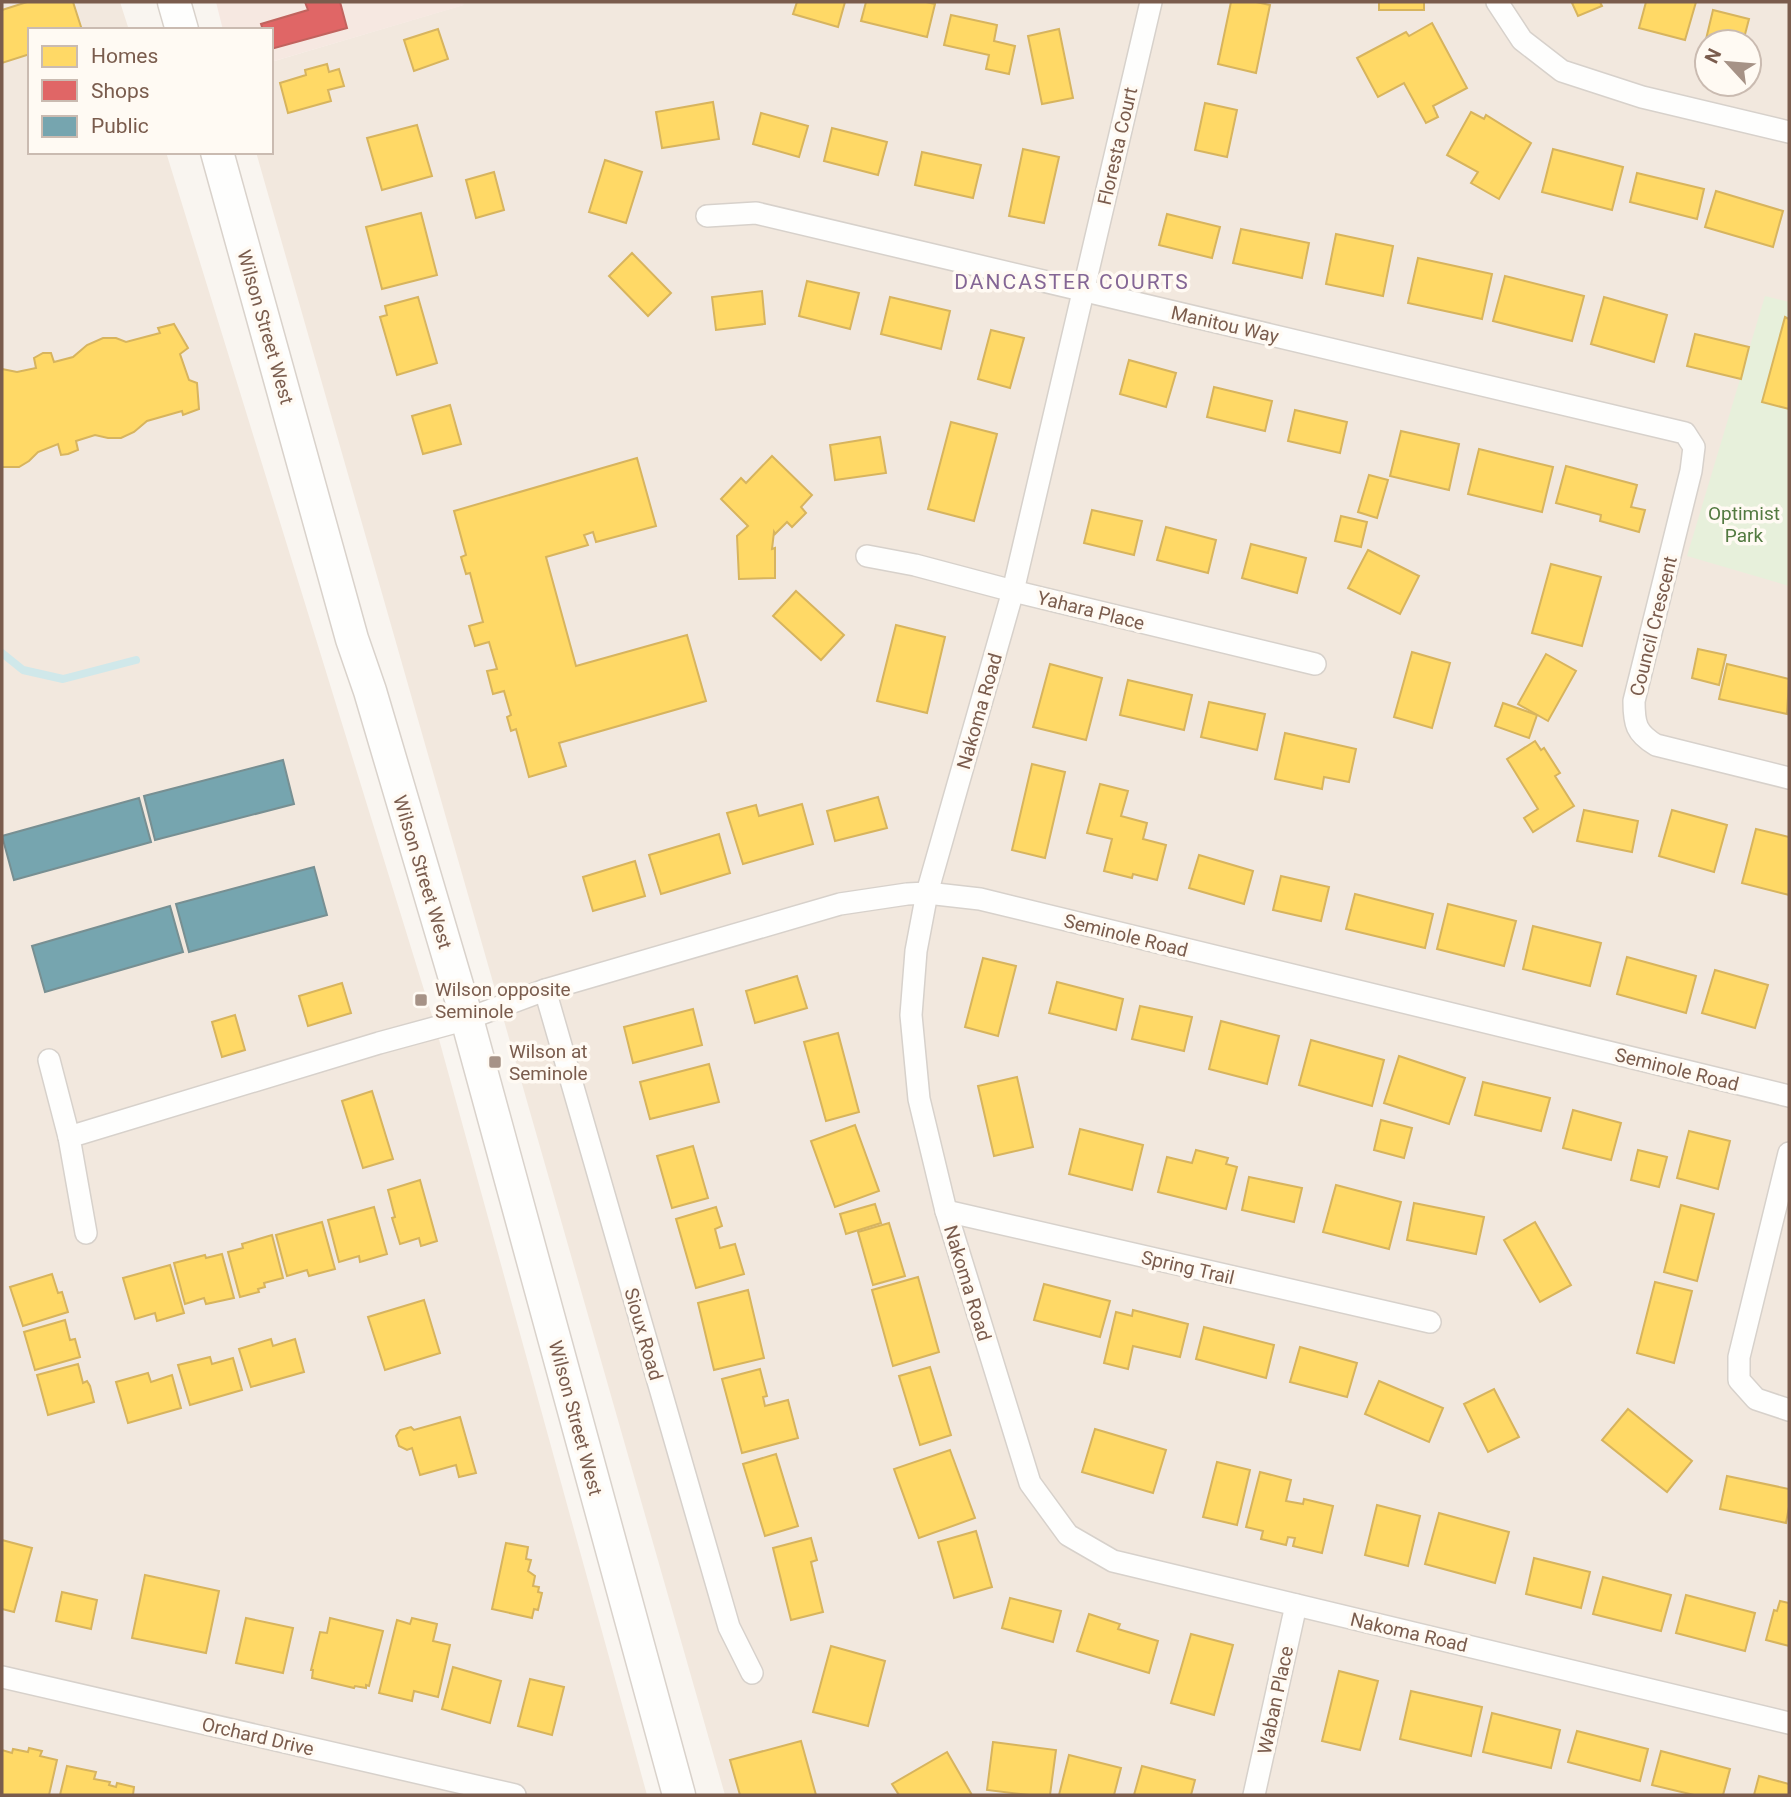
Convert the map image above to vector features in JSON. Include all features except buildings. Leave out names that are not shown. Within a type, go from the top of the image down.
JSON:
[{"type":"main road","points":[[174,2],[181,28]]},
{"type":"main road","name":"Wilson Street West","points":[[218,154],[352,639],[370,691],[467,1019],[679,1795]]},
{"type":"street","name":"Floresta Court","points":[[1083,291],[1151,2]]},
{"type":"street","points":[[1497,2],[1522,40],[1562,71],[1642,97],[1789,132]]},
{"type":"street","name":"Manitou Way","points":[[707,216],[755,213],[1685,433],[1694,447]]},
{"type":"street","name":"Nakoma Road","points":[[1083,291],[1013,591],[927,893],[916,951],[911,1015],[919,1099],[946,1211],[1030,1483],[1068,1535],[1113,1561],[1789,1723]]},
{"type":"street","name":"Council Crescent","points":[[1694,447],[1691,471],[1634,701],[1634,718],[1642,736],[1656,745],[1789,778]]},
{"type":"street","name":"Yahara Place","points":[[867,556],[915,565],[1315,664]]},
{"type":"street","name":"Seminole Road","points":[[69,1137],[467,1019],[545,990],[840,904],[927,893],[980,899],[1789,1096]]},
{"type":"street","name":"Sioux Road","points":[[545,990],[729,1627],[752,1673]]},
{"type":"street","points":[[49,1060],[69,1137],[86,1233]]},
{"type":"street","points":[[1789,1153],[1739,1357],[1739,1380],[1756,1399],[1789,1410]]},
{"type":"street","name":"Spring Trail","points":[[946,1211],[1430,1322]]},
{"type":"street","name":"Waban Place","points":[[1254,1795],[1296,1605]]},
{"type":"street","name":"Orchard Drive","points":[[2,1677],[515,1795]]},
{"type":"shaded area","points":[[2,2],[120,2],[128,28],[28,28],[28,154],[167,154],[437,1032],[647,1795],[2,1795]]},
{"type":"shaded area","points":[[216,2],[463,2],[464,5],[273,61],[273,28],[222,28]]},
{"type":"shaded area","points":[[463,2],[1789,2],[1789,1795],[725,1795],[257,154],[273,154],[273,61],[463,5]]},
{"type":"green space","name":"Optimist Park","points":[[1765,296],[1789,302],[1789,586],[1687,556]]},
{"type":"waterway","points":[[2,653],[23,670],[63,679],[136,660]]},
{"type":"place","name":"Wilson opposite Seminole","points":[[421,1000]]},
{"type":"place","name":"Wilson at Seminole","points":[[495,1062]]},
{"type":"district","name":"DANCASTER COURTS","points":[[1072,282]]}]
